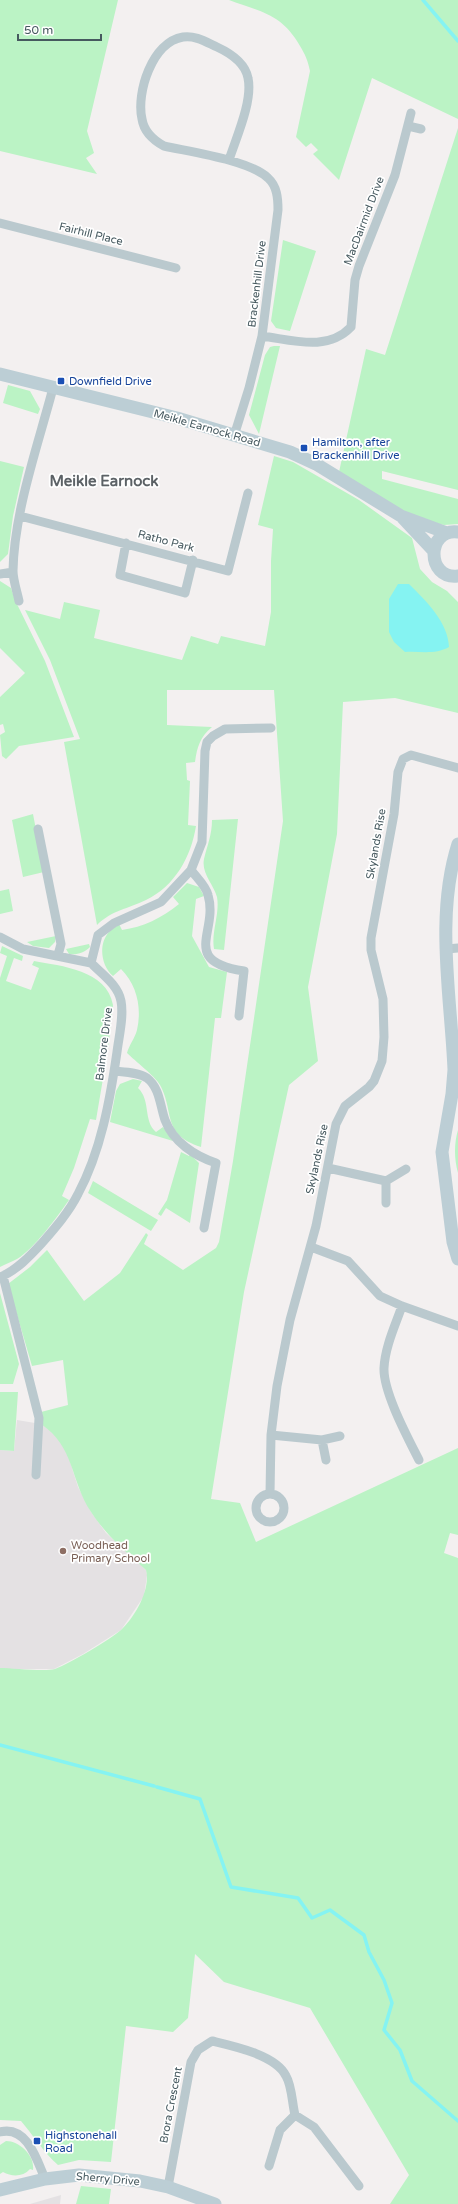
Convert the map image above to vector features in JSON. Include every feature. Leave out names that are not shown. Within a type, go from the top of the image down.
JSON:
[{"type":"street","name":"Brackenhill Drive","points":[[229,160],[245,108],[248,77],[241,63],[230,52],[191,37],[172,41],[162,47],[151,62],[141,110],[142,120],[147,132],[155,141],[164,146],[229,160],[261,172],[269,178],[275,188],[278,199],[278,210],[262,336],[249,388],[234,436]]},
{"type":"street","name":"MacDairmid Drive","points":[[262,336],[319,344],[338,338],[351,327],[355,280],[359,266],[395,175],[411,113]]},
{"type":"street","points":[[408,126],[421,130]]},
{"type":"street","name":"Fairhill Place","points":[[0,223],[176,268]]},
{"type":"street","name":"Meikle Earnock Road","points":[[0,374],[177,418],[290,452],[316,464],[401,516],[453,532]]},
{"type":"street","points":[[19,601],[13,572],[20,516],[53,388]]},
{"type":"street","name":"Ratho Park","points":[[20,516],[193,560],[228,571],[248,493]]},
{"type":"street","name":"Meikle Earnock Road","points":[[401,516],[433,550]]},
{"type":"street","points":[[453,532],[441,537],[433,550],[434,562],[442,572],[457,578]]},
{"type":"street","points":[[126,543],[120,575],[185,593],[193,560]]},
{"type":"street","points":[[0,574],[13,572]]},
{"type":"street","points":[[0,938],[23,949],[91,963],[98,936],[114,923],[161,902],[191,870],[202,842],[204,763],[207,742],[218,732],[225,729],[271,728]]},
{"type":"street","name":"Skylands Rise","points":[[270,1494],[271,1435],[277,1386],[290,1320],[311,1248],[340,1114],[353,1099],[370,1087],[379,1071],[382,1061],[384,1037],[383,999],[370,943],[394,814],[397,781],[401,763],[407,756],[416,755],[458,768]]},
{"type":"street","points":[[38,829],[61,944],[58,955]]},
{"type":"street","points":[[458,844],[451,866],[448,889],[452,949],[454,1070],[452,1094],[453,1116],[442,1152],[453,1242],[458,1259]]},
{"type":"street","points":[[191,870],[203,885],[209,898],[206,947],[208,954],[215,963],[228,968],[244,971],[239,1016]]},
{"type":"street","name":"Balmore Drive","points":[[1,1276],[36,1250],[59,1223],[78,1195],[97,1150],[114,1071],[122,1012],[121,1000],[116,989],[91,963]]},
{"type":"street","points":[[114,1071],[140,1075],[148,1079],[156,1088],[165,1121],[174,1135],[190,1151],[216,1163],[204,1228]]},
{"type":"street","points":[[328,1168],[386,1180],[406,1169]]},
{"type":"street","points":[[386,1180],[386,1203]]},
{"type":"street","points":[[311,1248],[348,1261],[380,1296],[402,1306],[458,1326]]},
{"type":"street","points":[[1,1276],[39,1418],[36,1475]]},
{"type":"street","points":[[402,1306],[387,1347],[384,1370],[386,1382],[399,1418],[419,1460]]},
{"type":"street","points":[[271,1435],[322,1440],[340,1436]]},
{"type":"street","points":[[322,1440],[326,1460]]},
{"type":"street","name":"Brora Crescent","points":[[168,2187],[191,2062],[198,2050],[212,2041],[236,2046],[269,2060],[286,2075],[295,2115]]},
{"type":"street","points":[[269,2166],[280,2130],[295,2115],[314,2126],[359,2186]]},
{"type":"street","points":[[0,2132],[18,2134],[29,2144],[44,2179]]},
{"type":"street","name":"Sherry Drive","points":[[0,2190],[44,2179],[79,2175],[118,2179],[168,2187],[215,2204]]},
{"type":"shaded area","name":"Woodhead Primary School","points":[[17,1420],[41,1424],[55,1433],[67,1452],[78,1487],[91,1512],[106,1533],[146,1570],[147,1575],[144,1596],[121,1630],[83,1654],[54,1669],[0,1669],[0,1450],[14,1451]]},
{"type":"shaded area","points":[[61,2195],[60,2204],[30,2204]]},
{"type":"green space","points":[[0,0],[118,0],[87,131],[94,153],[86,158],[97,174],[0,151]]},
{"type":"green space","points":[[229,0],[458,0],[458,119],[372,78],[339,180],[313,154],[318,150],[311,143],[306,147],[296,137],[310,71],[300,46],[286,27],[278,21],[261,11]]},
{"type":"green space","points":[[458,128],[458,490],[382,471],[382,479],[458,499],[458,524],[444,525],[415,518],[339,472],[366,349],[385,355]]},
{"type":"green space","points":[[283,240],[316,251],[290,331],[276,328],[271,321]]},
{"type":"green space","points":[[280,346],[259,434],[249,415],[265,355],[270,347]]},
{"type":"green space","points":[[8,385],[30,391],[40,409],[38,414],[3,403]]},
{"type":"green space","points":[[274,456],[293,462],[359,500],[412,538],[420,569],[432,582],[447,591],[458,602],[458,713],[395,698],[343,702],[337,834],[308,987],[318,1061],[289,1085],[244,1292],[211,1499],[240,1503],[256,1542],[458,1448],[458,1535],[450,1533],[444,1553],[458,1558],[458,2204],[390,2204],[409,2175],[310,2008],[224,1982],[195,1954],[188,2018],[173,2032],[126,2026],[111,2162],[79,2160],[58,2165],[21,2121],[0,2120],[0,1668],[36,1670],[55,1669],[99,1645],[121,1630],[132,1618],[144,1594],[147,1578],[146,1570],[110,1536],[91,1512],[84,1500],[71,1465],[60,1443],[52,1433],[41,1424],[41,1412],[68,1405],[63,1360],[32,1366],[8,1284],[30,1267],[47,1250],[84,1301],[120,1273],[146,1233],[148,1235],[144,1244],[183,1270],[216,1248],[219,1242],[233,1161],[283,821],[274,690],[167,690],[167,725],[212,727],[200,743],[195,762],[186,763],[187,780],[190,781],[188,825],[196,826],[194,838],[186,859],[173,879],[165,887],[146,900],[108,916],[97,925],[64,742],[80,739],[50,660],[25,610],[60,619],[64,602],[100,610],[94,638],[182,660],[191,636],[218,644],[221,636],[265,646],[271,612],[271,561],[273,529],[258,525]]},
{"type":"green space","points":[[0,461],[24,467],[13,516],[8,554],[0,562]]},
{"type":"green space","points":[[0,581],[11,588],[15,600],[45,661],[74,737],[19,746],[6,759],[2,756],[0,735],[5,732],[3,724],[0,725],[0,697],[25,673],[0,648]]},
{"type":"green space","points":[[33,814],[44,872],[23,877],[12,820]]},
{"type":"green space","points":[[238,819],[224,950],[214,949],[213,943],[218,903],[215,892],[204,869],[204,859],[210,836],[212,820]]},
{"type":"green space","points":[[187,883],[199,887],[204,896],[196,899],[192,936],[209,967],[227,972],[221,1018],[215,1018],[201,1147],[188,1142],[174,1129],[160,1085],[127,1053],[137,1030],[139,1013],[137,997],[131,982],[121,969],[113,976],[106,967],[102,955],[103,943],[111,930],[119,924],[122,930],[137,927],[166,914],[179,904],[173,897]]},
{"type":"green space","points":[[9,889],[13,911],[0,914],[0,891]]},
{"type":"green space","points":[[56,936],[55,942],[49,948],[33,946],[27,942]]},
{"type":"green space","points":[[89,944],[90,947],[88,949],[78,954],[69,954],[66,949]]},
{"type":"green space","points":[[2,946],[23,956],[22,961],[14,958],[6,981],[31,990],[39,968],[32,965],[34,961],[57,965],[81,972],[102,984],[109,993],[113,1005],[108,1049],[96,1120],[90,1119],[74,1168],[62,1196],[69,1200],[31,1248],[17,1259],[0,1267],[0,978],[7,956],[0,953]]},
{"type":"green space","points":[[133,1079],[142,1081],[138,1088],[144,1098],[152,1127],[156,1132],[163,1127],[173,1141],[110,1122],[116,1091],[120,1084]]},
{"type":"green space","points":[[458,1130],[458,1173],[455,1151]]},
{"type":"green space","points":[[181,1152],[189,1156],[190,1154],[199,1163],[190,1223],[166,1208],[161,1216],[158,1214],[167,1200]]},
{"type":"green space","points":[[93,1181],[158,1220],[151,1231],[88,1193]]},
{"type":"green space","points":[[0,1293],[19,1364],[13,1384],[0,1384]]},
{"type":"green space","points":[[0,1392],[18,1392],[14,1451],[0,1450]]},
{"type":"green space","points":[[6,2141],[21,2146],[26,2150],[32,2160],[33,2170],[30,2169],[21,2175],[10,2175],[3,2172],[0,2174],[0,2145]]},
{"type":"green space","points":[[81,2186],[111,2189],[109,2204],[76,2204]]},
{"type":"water","points":[[398,584],[409,584],[435,612],[445,629],[449,647],[433,652],[405,652],[394,642],[389,632],[389,599]]},
{"type":"waterway","points":[[423,0],[458,41]]},
{"type":"waterway","points":[[0,1745],[154,1786]]},
{"type":"waterway","points":[[157,1787],[200,1799],[231,1887],[298,1898],[312,1918],[330,1910],[364,1935],[369,1952],[384,1980],[392,2003],[384,2030],[400,2050],[412,2081],[458,2121]]},
{"type":"place","name":"Downfield Drive","points":[[61,381]]},
{"type":"place","name":"Hamilton, after Brackenhill Drive","points":[[304,448]]},
{"type":"place","name":"Woodhead Primary School","points":[[63,1551]]},
{"type":"place","name":"Highstonehall Road","points":[[37,2141]]},
{"type":"district","name":"Meikle Earnock","points":[[104,481]]}]
